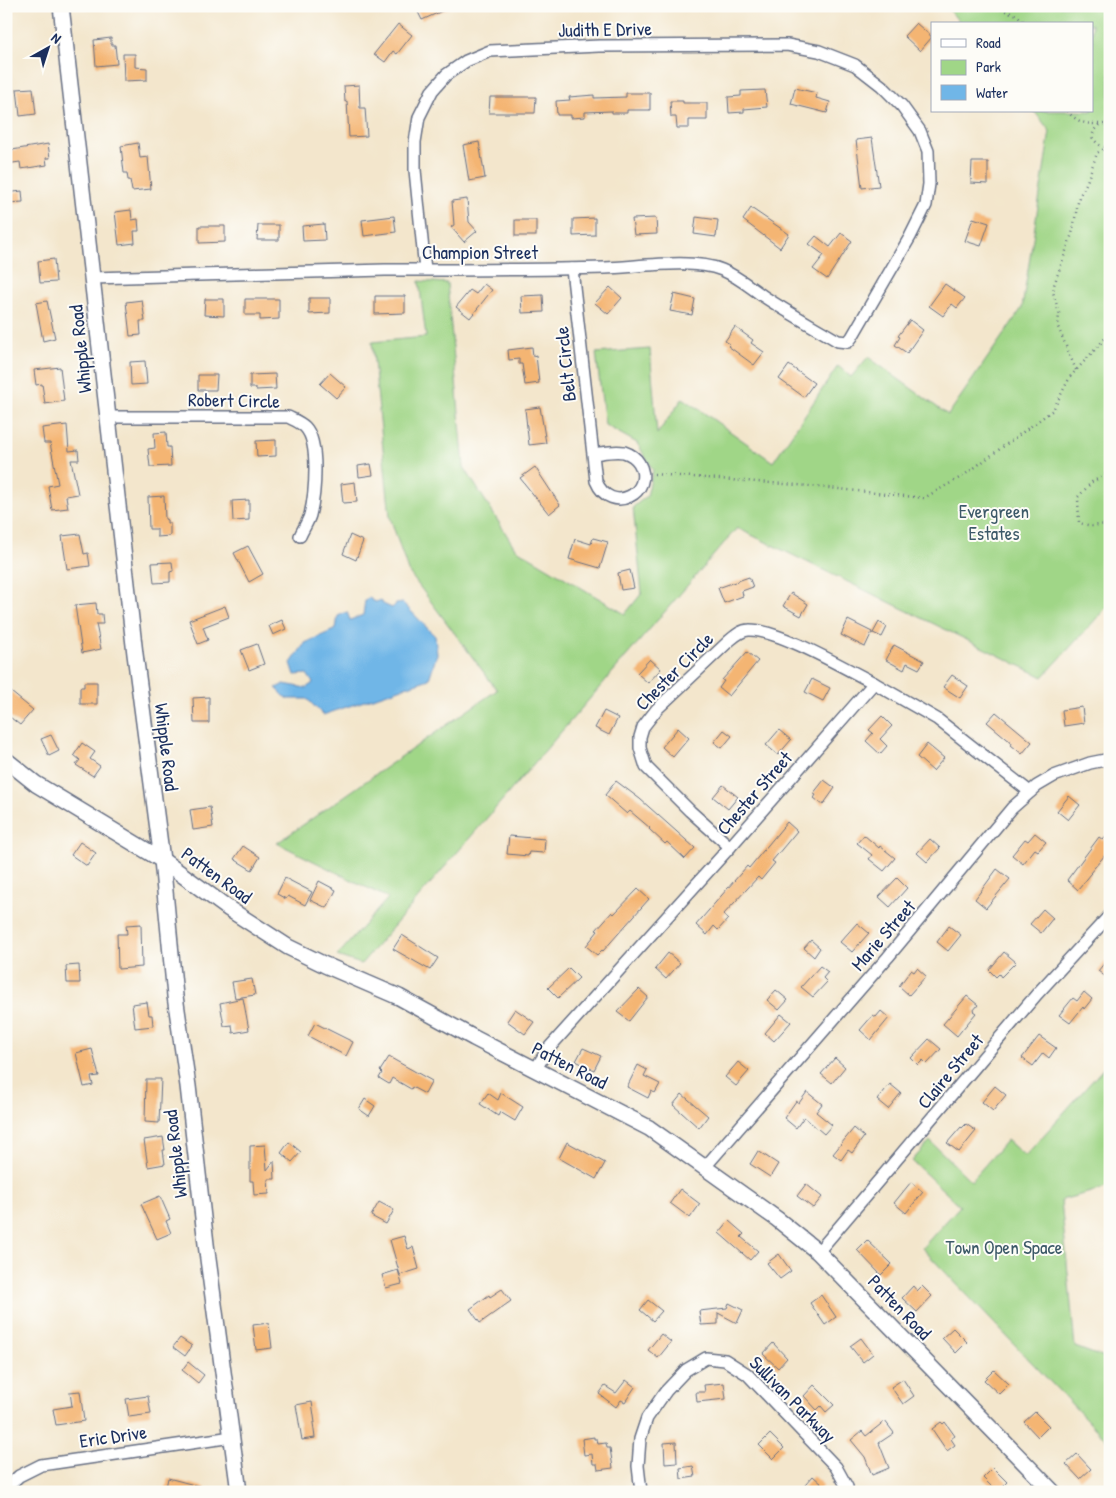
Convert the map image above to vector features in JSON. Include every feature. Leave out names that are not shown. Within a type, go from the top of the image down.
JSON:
[{"type":"street","name":"Whipple Road","points":[[61,6],[135,654],[162,860],[175,996],[239,1492]]},
{"type":"street","name":"Judith E Drive","points":[[425,270],[414,142],[419,117],[432,90],[446,75],[466,61],[490,51],[599,46],[787,45],[819,51],[855,65],[882,86],[902,106],[920,131],[928,151],[929,184],[926,205],[910,237],[848,342]]},
{"type":"street","name":"Champion Street","points":[[92,278],[702,265],[721,269],[838,341],[848,342]]},
{"type":"street","name":"Belt Circle","points":[[572,269],[596,481],[599,488],[611,498],[627,498],[639,488],[642,481],[642,473]]},
{"type":"street","name":"Robert Circle","points":[[107,417],[288,417],[297,421],[305,427],[310,436],[315,473],[314,495],[309,516],[300,536]]},
{"type":"street","points":[[593,454],[622,452],[630,454],[640,466],[642,473]]},
{"type":"street","name":"Chester Circle","points":[[730,847],[690,811],[646,767],[640,748],[640,737],[643,727],[657,710],[738,633],[749,630],[776,636],[874,683]]},
{"type":"street","points":[[874,683],[937,719],[1030,792]]},
{"type":"street","name":"Chester Street","points":[[535,1070],[548,1049],[730,847],[874,683]]},
{"type":"street","name":"Marie Street","points":[[705,1167],[888,957],[1012,808],[1030,792],[1054,776],[1090,763],[1110,759]]},
{"type":"street","name":"Patten Road","points":[[6,760],[36,784],[162,860],[229,909],[288,947],[399,997],[640,1124],[705,1167],[785,1225],[818,1252],[1053,1492]]},
{"type":"street","name":"Claire Street","points":[[818,1252],[1038,994],[1110,915]]},
{"type":"street","name":"Sullivan Parkway","points":[[641,1492],[638,1466],[640,1439],[647,1418],[666,1391],[686,1370],[706,1358],[725,1360],[747,1374],[836,1467],[847,1486],[846,1492]]},
{"type":"street","name":"Eric Drive","points":[[6,1488],[19,1476],[41,1465],[232,1437]]},
{"type":"path","points":[[991,6],[1018,16],[1024,22]]},
{"type":"path","points":[[1068,112],[1072,117],[1085,124],[1110,124]]},
{"type":"path","points":[[1101,124],[1094,130],[1092,137],[1100,145],[1108,147]]},
{"type":"path","points":[[1076,370],[1058,327],[1058,313],[1053,292],[1054,284],[1072,234],[1079,197],[1087,182],[1097,153],[1108,147]]},
{"type":"path","points":[[642,473],[810,486],[924,498],[963,476],[1053,410],[1070,377],[1110,333]]},
{"type":"path","points":[[1110,472],[1092,482],[1078,497],[1079,523],[1092,526],[1110,525]]},
{"type":"green space","name":"Evergreen Estates","points":[[946,6],[1110,6],[1110,609],[1106,608],[1043,677],[737,528],[361,964],[337,956],[388,898],[277,843],[497,690],[408,571],[390,517],[372,342],[426,337],[419,281],[447,283],[464,467],[515,548],[625,614],[642,593],[633,507],[647,496],[653,470],[637,443],[605,425],[596,353],[650,349],[657,434],[683,398],[773,462],[838,366],[851,377],[868,357],[948,415],[1022,308],[1050,131],[1035,112],[1094,112],[1094,22],[959,22]]},
{"type":"green space","name":"Town Open Space","points":[[1110,1061],[1110,1187],[1061,1200],[1075,1347],[1110,1360],[1110,1444],[922,1248],[960,1206],[912,1161],[930,1141],[971,1181],[1007,1140],[1025,1156]]},
{"type":"water","points":[[370,597],[371,600],[376,602],[381,600],[383,604],[392,608],[396,604],[403,603],[435,636],[437,654],[429,679],[323,715],[307,699],[287,699],[276,688],[284,684],[306,688],[313,683],[307,674],[295,675],[291,663],[305,643],[336,629],[338,616],[347,612],[350,620],[363,615],[365,600]]},
{"type":"building","points":[[415,6],[453,6],[422,20]]},
{"type":"building","points":[[916,23],[931,38],[920,51],[904,36]]},
{"type":"building","points":[[398,24],[412,35],[397,54],[393,51],[385,62],[374,54]]},
{"type":"building","points":[[111,38],[111,45],[115,45],[117,64],[96,66],[94,40]]},
{"type":"building","points":[[123,54],[135,54],[135,67],[147,68],[147,80],[124,81]]},
{"type":"building","points":[[359,85],[360,108],[365,108],[367,136],[349,137],[347,101],[345,102],[344,86]]},
{"type":"building","points":[[33,88],[36,114],[20,116],[17,89]]},
{"type":"building","points":[[795,88],[817,93],[816,98],[830,102],[827,113],[791,104]]},
{"type":"building","points":[[765,90],[767,107],[744,109],[744,112],[729,113],[728,97],[741,96],[741,91]]},
{"type":"building","points":[[626,93],[650,93],[650,110],[627,110],[627,113],[612,113],[612,111],[585,112],[585,117],[571,118],[571,115],[557,115],[556,101],[570,100],[569,97],[594,95],[594,98],[626,97]]},
{"type":"building","points":[[490,97],[536,97],[535,113],[489,113]]},
{"type":"building","points":[[670,101],[707,103],[707,120],[689,120],[689,128],[677,128],[676,117],[671,117]]},
{"type":"building","points":[[872,138],[879,186],[862,188],[856,140]]},
{"type":"building","points":[[479,142],[485,178],[469,181],[463,145]]},
{"type":"building","points":[[138,143],[140,158],[148,157],[151,189],[132,191],[127,173],[124,173],[121,146]]},
{"type":"building","points":[[48,144],[50,158],[46,158],[47,165],[21,169],[20,162],[6,164],[6,151]]},
{"type":"building","points":[[972,162],[988,162],[988,184],[971,183]]},
{"type":"building","points":[[22,191],[23,202],[6,203],[6,193]]},
{"type":"building","points":[[467,199],[469,222],[477,231],[464,242],[451,227],[454,225],[452,201]]},
{"type":"building","points":[[751,208],[789,234],[780,248],[743,220]]},
{"type":"building","points":[[131,210],[132,220],[138,219],[139,231],[134,231],[135,243],[119,245],[115,212]]},
{"type":"building","points":[[394,216],[396,232],[364,236],[362,220]]},
{"type":"building","points":[[696,217],[718,220],[716,237],[694,234]]},
{"type":"building","points":[[595,218],[595,235],[573,236],[573,219]]},
{"type":"building","points":[[656,218],[657,234],[634,235],[632,219]]},
{"type":"building","points":[[973,218],[989,223],[981,246],[965,241]]},
{"type":"building","points":[[515,220],[536,220],[536,236],[515,236]]},
{"type":"building","points":[[324,224],[325,240],[303,241],[302,226]]},
{"type":"building","points":[[258,225],[279,225],[279,240],[257,240]]},
{"type":"building","points":[[199,226],[225,226],[225,242],[199,243]]},
{"type":"building","points":[[841,233],[852,241],[827,279],[813,269],[824,255],[809,244],[816,236],[830,247]]},
{"type":"building","points":[[54,259],[56,282],[40,283],[38,261]]},
{"type":"building","points":[[484,284],[492,290],[470,318],[456,307],[470,290],[476,294]]},
{"type":"building","points":[[945,284],[965,298],[957,308],[952,304],[943,316],[929,306]]},
{"type":"building","points":[[610,287],[622,298],[608,314],[595,303]]},
{"type":"building","points":[[674,294],[695,299],[692,315],[670,311]]},
{"type":"building","points":[[543,295],[544,312],[522,313],[521,296]]},
{"type":"building","points":[[375,296],[405,296],[405,313],[375,314]]},
{"type":"building","points":[[309,298],[330,298],[330,313],[309,314]]},
{"type":"building","points":[[205,299],[224,299],[224,316],[204,315]]},
{"type":"building","points":[[245,299],[279,299],[279,319],[260,320],[260,315],[245,315]]},
{"type":"building","points":[[142,300],[145,321],[140,321],[141,335],[130,336],[126,302]]},
{"type":"building","points":[[47,301],[55,338],[43,341],[36,303]]},
{"type":"building","points":[[910,320],[923,330],[907,353],[895,345],[900,337],[898,336]]},
{"type":"building","points":[[735,327],[753,340],[751,343],[764,352],[754,365],[728,346],[730,344],[725,341]]},
{"type":"building","points":[[532,347],[533,356],[536,355],[539,383],[525,385],[522,364],[519,364],[519,359],[509,360],[508,350]]},
{"type":"building","points":[[145,361],[147,384],[131,385],[130,362]]},
{"type":"building","points":[[789,365],[814,383],[804,397],[779,379]]},
{"type":"building","points":[[60,367],[64,401],[45,404],[42,384],[36,385],[34,370]]},
{"type":"building","points":[[330,373],[346,387],[336,398],[320,384]]},
{"type":"building","points":[[275,374],[276,389],[256,390],[256,388],[250,388],[250,375]]},
{"type":"building","points":[[198,375],[217,375],[216,390],[198,390]]},
{"type":"building","points":[[540,407],[546,443],[529,445],[525,409]]},
{"type":"building","points":[[67,425],[69,451],[78,450],[79,460],[71,460],[78,494],[66,496],[68,508],[52,510],[48,486],[58,484],[50,443],[44,443],[42,428]]},
{"type":"building","points":[[166,432],[167,447],[170,447],[171,466],[150,467],[148,449],[155,448],[154,433]]},
{"type":"building","points":[[276,440],[276,456],[257,457],[256,441]]},
{"type":"building","points":[[371,464],[373,475],[359,477],[358,466]]},
{"type":"building","points":[[535,467],[560,505],[549,514],[520,478]]},
{"type":"building","points":[[355,482],[357,502],[343,503],[341,484]]},
{"type":"building","points":[[164,496],[165,519],[167,523],[170,523],[170,536],[157,537],[157,529],[149,529],[148,497]]},
{"type":"building","points":[[249,500],[249,520],[233,521],[232,501]]},
{"type":"building","points":[[80,534],[84,554],[88,553],[90,566],[67,569],[62,536]]},
{"type":"building","points":[[350,535],[363,541],[356,560],[343,554]]},
{"type":"building","points":[[593,538],[608,542],[600,568],[569,559],[575,539],[591,544]]},
{"type":"building","points":[[248,546],[263,574],[249,582],[234,553]]},
{"type":"building","points":[[172,562],[173,571],[170,572],[170,582],[154,583],[152,563]]},
{"type":"building","points":[[630,570],[634,588],[621,590],[618,573]]},
{"type":"building","points":[[749,577],[753,587],[742,591],[743,596],[724,603],[718,588]]},
{"type":"building","points":[[791,593],[808,604],[801,616],[783,606]]},
{"type":"building","points":[[96,603],[97,614],[102,614],[103,624],[96,624],[101,649],[82,653],[75,605]]},
{"type":"building","points":[[225,606],[229,617],[203,627],[208,640],[198,644],[189,620]]},
{"type":"building","points":[[282,620],[286,629],[273,635],[269,626]]},
{"type":"building","points":[[848,620],[872,632],[865,647],[841,635]]},
{"type":"building","points":[[879,622],[887,627],[882,637],[873,633]]},
{"type":"building","points":[[257,644],[264,664],[249,670],[241,650]]},
{"type":"building","points":[[894,645],[924,661],[919,669],[907,663],[904,670],[886,660]]},
{"type":"building","points":[[747,652],[758,661],[729,696],[719,688],[724,681],[722,680]]},
{"type":"building","points":[[650,659],[661,669],[648,683],[637,673]]},
{"type":"building","points":[[952,675],[968,686],[960,698],[943,687]]},
{"type":"building","points":[[812,679],[830,688],[823,701],[805,692]]},
{"type":"building","points":[[84,682],[97,682],[97,704],[80,704],[80,687],[84,687]]},
{"type":"building","points":[[11,692],[33,710],[20,725],[6,714],[6,698]]},
{"type":"building","points":[[209,697],[209,723],[194,723],[193,698]]},
{"type":"building","points":[[1082,707],[1084,723],[1064,726],[1062,710]]},
{"type":"building","points":[[604,711],[618,718],[609,735],[595,728]]},
{"type":"building","points":[[996,712],[1032,742],[1022,754],[987,722]]},
{"type":"building","points":[[882,716],[892,726],[880,739],[887,746],[880,754],[866,741],[873,733],[869,730]]},
{"type":"building","points":[[678,728],[689,738],[673,757],[662,747]]},
{"type":"building","points":[[724,730],[732,736],[722,748],[714,742]]},
{"type":"building","points":[[779,730],[791,740],[778,755],[766,745]]},
{"type":"building","points":[[51,735],[59,751],[49,756],[41,739]]},
{"type":"building","points":[[82,743],[95,752],[90,759],[100,766],[93,776],[76,765],[80,760],[74,755]]},
{"type":"building","points":[[927,744],[944,758],[933,771],[917,757]]},
{"type":"building","points":[[824,780],[835,788],[823,805],[814,798],[816,795],[813,794]]},
{"type":"building","points":[[616,781],[640,799],[695,848],[685,859],[667,842],[665,844],[630,811],[627,814],[605,795]]},
{"type":"building","points":[[723,785],[738,797],[728,809],[713,797]]},
{"type":"building","points":[[1069,796],[1080,805],[1068,820],[1057,811]]},
{"type":"building","points":[[210,807],[213,827],[193,830],[190,810]]},
{"type":"building","points":[[787,822],[797,831],[772,861],[775,863],[761,880],[758,877],[723,915],[728,919],[718,930],[714,926],[707,935],[696,925],[747,866],[749,868]]},
{"type":"building","points":[[1110,832],[1110,849],[1078,890],[1067,880],[1099,837],[1103,840]]},
{"type":"building","points":[[1035,833],[1046,842],[1038,851],[1035,849],[1023,864],[1012,855],[1025,839],[1028,841]]},
{"type":"building","points":[[864,835],[879,848],[880,846],[895,858],[884,871],[869,859],[872,855],[857,843]]},
{"type":"building","points":[[509,836],[545,839],[544,853],[529,852],[528,856],[507,854]]},
{"type":"building","points":[[930,839],[940,848],[927,862],[917,853]]},
{"type":"building","points":[[80,842],[96,853],[87,866],[71,855]]},
{"type":"building","points":[[243,846],[260,857],[252,870],[234,859]]},
{"type":"building","points":[[997,869],[1010,879],[986,908],[975,899]]},
{"type":"building","points":[[285,878],[312,892],[305,905],[288,896],[286,899],[277,894]]},
{"type":"building","points":[[897,878],[907,888],[890,907],[879,897]]},
{"type":"building","points":[[319,881],[336,890],[327,908],[310,900]]},
{"type":"building","points":[[638,889],[649,899],[603,951],[597,955],[586,946],[598,931],[596,930],[612,912],[614,914]]},
{"type":"building","points":[[1043,909],[1053,918],[1041,933],[1030,924]]},
{"type":"building","points":[[857,923],[869,933],[852,952],[840,942]]},
{"type":"building","points":[[141,924],[142,967],[118,969],[117,934],[127,934],[126,925]]},
{"type":"building","points":[[949,926],[961,935],[948,951],[937,942]]},
{"type":"building","points":[[402,935],[438,958],[430,970],[393,949]]},
{"type":"building","points":[[811,940],[820,948],[814,957],[804,948]]},
{"type":"building","points":[[1004,952],[1016,962],[1001,977],[999,974],[996,977],[989,970]]},
{"type":"building","points":[[668,953],[680,963],[666,979],[655,969]]},
{"type":"building","points":[[1110,956],[1110,980],[1098,971]]},
{"type":"building","points":[[79,965],[80,983],[67,983],[66,966]]},
{"type":"building","points":[[820,966],[828,972],[823,978],[827,982],[813,997],[801,987]]},
{"type":"building","points":[[569,968],[579,978],[558,998],[548,988]]},
{"type":"building","points":[[917,968],[926,976],[909,995],[899,986],[911,970],[914,972]]},
{"type":"building","points":[[252,979],[255,995],[235,998],[232,982]]},
{"type":"building","points":[[639,989],[648,997],[629,1021],[617,1012]]},
{"type":"building","points":[[776,990],[788,1000],[779,1010],[767,1000]]},
{"type":"building","points":[[1084,992],[1092,999],[1070,1023],[1059,1015],[1073,998],[1077,1001]]},
{"type":"building","points":[[967,996],[978,1005],[973,1011],[976,1013],[957,1036],[943,1024]]},
{"type":"building","points":[[243,998],[249,1030],[233,1033],[232,1025],[224,1026],[220,1003]]},
{"type":"building","points":[[147,1002],[149,1015],[152,1015],[153,1026],[135,1028],[132,1004]]},
{"type":"building","points":[[515,1009],[534,1022],[525,1034],[507,1021]]},
{"type":"building","points":[[881,1011],[889,1018],[871,1040],[860,1030],[873,1015],[876,1017]]},
{"type":"building","points":[[781,1014],[791,1022],[774,1041],[765,1033]]},
{"type":"building","points":[[315,1023],[353,1042],[346,1056],[308,1036]]},
{"type":"building","points":[[1039,1036],[1056,1048],[1049,1058],[1043,1053],[1033,1066],[1022,1058]]},
{"type":"building","points":[[929,1039],[941,1049],[927,1064],[923,1060],[918,1065],[911,1058]]},
{"type":"building","points":[[583,1048],[601,1056],[594,1070],[576,1061]]},
{"type":"building","points":[[92,1049],[99,1076],[91,1077],[93,1085],[84,1087],[76,1053]]},
{"type":"building","points":[[389,1057],[432,1081],[425,1094],[412,1087],[411,1089],[392,1078],[389,1084],[379,1078],[382,1073],[380,1071]]},
{"type":"building","points":[[835,1058],[845,1067],[832,1083],[821,1074]]},
{"type":"building","points":[[738,1062],[749,1071],[736,1086],[725,1077]]},
{"type":"building","points":[[638,1065],[647,1070],[644,1076],[660,1084],[655,1093],[651,1091],[648,1098],[627,1087]]},
{"type":"building","points":[[146,1079],[161,1079],[159,1123],[145,1122]]},
{"type":"building","points":[[890,1084],[901,1093],[888,1109],[877,1100]]},
{"type":"building","points":[[995,1086],[1006,1095],[993,1111],[982,1102]]},
{"type":"building","points":[[807,1092],[822,1104],[816,1112],[832,1125],[824,1134],[804,1117],[796,1128],[784,1118],[796,1101],[799,1103]]},
{"type":"building","points":[[488,1093],[498,1100],[501,1093],[523,1107],[515,1121],[500,1112],[498,1116],[480,1104]]},
{"type":"building","points":[[682,1094],[708,1116],[699,1128],[673,1105]]},
{"type":"building","points":[[365,1099],[375,1106],[369,1116],[359,1109]]},
{"type":"building","points":[[966,1124],[976,1131],[959,1152],[947,1143]]},
{"type":"building","points":[[854,1128],[864,1137],[852,1153],[848,1150],[841,1160],[833,1154]]},
{"type":"building","points":[[163,1137],[165,1164],[148,1167],[144,1140]]},
{"type":"building","points":[[289,1142],[301,1152],[292,1162],[281,1153]]},
{"type":"building","points":[[567,1142],[605,1163],[596,1179],[559,1158]]},
{"type":"building","points":[[265,1145],[267,1170],[274,1161],[275,1179],[268,1179],[269,1194],[254,1195],[253,1181],[250,1181],[250,1146]]},
{"type":"building","points":[[758,1151],[778,1164],[770,1177],[750,1164]]},
{"type":"building","points":[[911,1182],[923,1192],[906,1213],[894,1203]]},
{"type":"building","points":[[806,1184],[822,1197],[813,1208],[797,1196]]},
{"type":"building","points":[[680,1189],[700,1204],[690,1218],[670,1203]]},
{"type":"building","points":[[160,1196],[170,1219],[166,1221],[171,1233],[157,1239],[141,1204]]},
{"type":"building","points":[[379,1202],[394,1210],[386,1224],[371,1216]]},
{"type":"building","points":[[729,1221],[744,1234],[741,1237],[758,1251],[750,1260],[719,1233]]},
{"type":"building","points":[[404,1236],[408,1249],[413,1247],[419,1269],[400,1275],[390,1240]]},
{"type":"building","points":[[867,1240],[892,1264],[881,1275],[857,1250]]},
{"type":"building","points":[[779,1254],[791,1271],[780,1279],[767,1263]]},
{"type":"building","points":[[398,1270],[402,1284],[386,1288],[382,1275]]},
{"type":"building","points":[[913,1286],[917,1291],[922,1286],[932,1296],[917,1312],[902,1298]]},
{"type":"building","points":[[502,1289],[511,1301],[480,1323],[470,1309],[489,1295],[490,1297]]},
{"type":"building","points":[[821,1295],[836,1317],[825,1325],[810,1303]]},
{"type":"building","points":[[648,1300],[662,1311],[653,1321],[640,1310]]},
{"type":"building","points":[[729,1303],[743,1310],[737,1323],[718,1313],[718,1324],[701,1325],[699,1311],[727,1308]]},
{"type":"building","points":[[269,1323],[272,1348],[256,1350],[253,1325]]},
{"type":"building","points":[[953,1328],[967,1342],[956,1353],[942,1338]]},
{"type":"building","points":[[661,1334],[671,1342],[658,1358],[648,1350]]},
{"type":"building","points":[[180,1338],[192,1346],[185,1356],[173,1347]]},
{"type":"building","points":[[861,1338],[873,1354],[863,1362],[850,1346]]},
{"type":"building","points":[[773,1343],[787,1358],[778,1368],[763,1354]]},
{"type":"building","points":[[188,1362],[204,1375],[198,1383],[182,1370]]},
{"type":"building","points":[[994,1370],[1009,1384],[999,1394],[984,1380]]},
{"type":"building","points":[[903,1379],[914,1396],[903,1404],[891,1387]]},
{"type":"building","points":[[626,1380],[635,1387],[625,1402],[621,1400],[616,1407],[599,1394],[605,1386],[616,1393]]},
{"type":"building","points":[[724,1383],[726,1399],[697,1402],[696,1392],[705,1392],[704,1385]]},
{"type":"building","points":[[814,1385],[834,1405],[826,1412],[821,1406],[817,1410],[804,1396]]},
{"type":"building","points":[[80,1391],[84,1421],[56,1425],[53,1409],[72,1406],[70,1392]]},
{"type":"building","points":[[148,1396],[151,1414],[129,1417],[126,1399]]},
{"type":"building","points":[[312,1402],[315,1438],[302,1440],[296,1405]]},
{"type":"building","points":[[1035,1412],[1049,1426],[1038,1437],[1024,1422]]},
{"type":"building","points":[[885,1421],[894,1433],[879,1443],[889,1468],[872,1475],[865,1457],[851,1440],[862,1431],[866,1436]]},
{"type":"building","points":[[941,1422],[943,1424],[945,1422],[955,1436],[951,1439],[955,1445],[947,1451],[932,1429]]},
{"type":"building","points":[[770,1434],[784,1448],[773,1459],[759,1445]]},
{"type":"building","points":[[594,1437],[594,1439],[597,1439],[598,1444],[606,1443],[607,1448],[610,1448],[613,1468],[598,1470],[597,1464],[593,1464],[592,1454],[584,1455],[582,1439]]},
{"type":"building","points":[[676,1442],[677,1463],[665,1464],[664,1443]]},
{"type":"building","points":[[1077,1454],[1091,1469],[1080,1479],[1066,1464]]},
{"type":"building","points":[[693,1466],[695,1477],[681,1479],[680,1468]]},
{"type":"building","points":[[993,1468],[1007,1482],[997,1492],[983,1478]]},
{"type":"building","points":[[813,1476],[823,1485],[818,1492],[799,1492]]},
{"type":"building","points":[[168,1478],[206,1488],[206,1492],[165,1492]]}]
